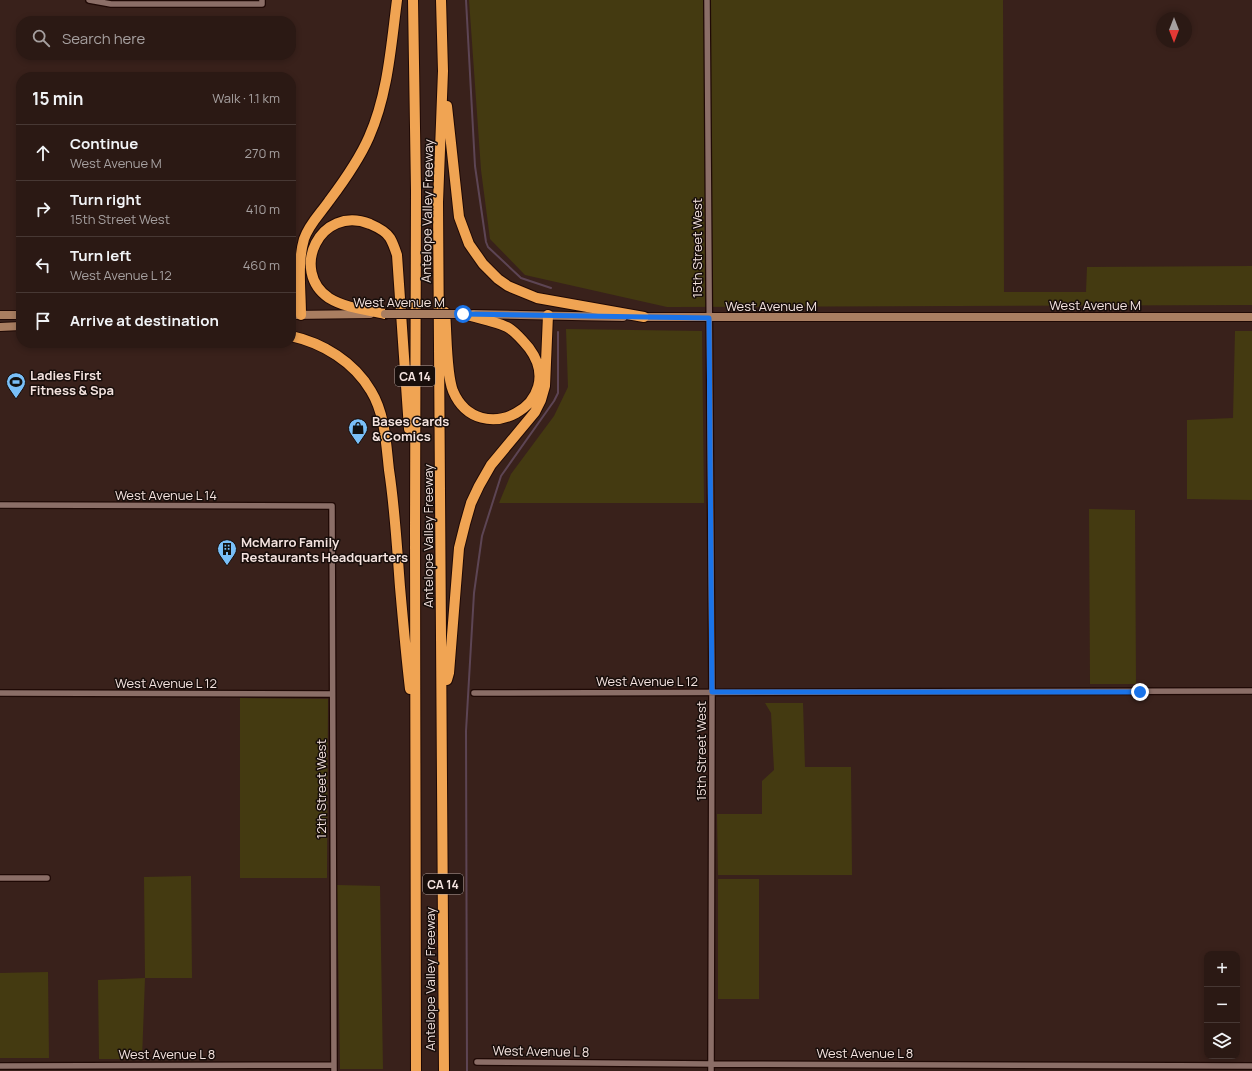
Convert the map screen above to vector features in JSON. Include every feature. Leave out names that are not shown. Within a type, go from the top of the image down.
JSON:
[{"type":"highway","points":[[296,315],[304,240],[312,223],[360,156],[377,118],[388,69],[397,0]]},
{"type":"highway","name":"Antelope Valley Freeway","points":[[413,0],[416,191],[416,1071]]},
{"type":"highway","name":"Antelope Valley Freeway","points":[[441,0],[443,71],[438,202],[444,1071]]},
{"type":"highway","points":[[443,71],[459,217],[469,244],[483,264],[498,279],[508,286],[537,298],[644,317]]},
{"type":"highway","points":[[438,202],[450,376],[453,391],[461,404],[473,414],[480,417],[501,419],[518,413],[531,401],[536,392],[538,382],[537,363],[532,353],[507,327],[463,314]]},
{"type":"highway","points":[[385,314],[339,304],[328,297],[318,287],[313,275],[311,260],[313,248],[322,233],[329,227],[338,222],[361,220],[378,227],[390,237],[397,255],[415,511]]},
{"type":"highway","points":[[442,697],[449,673],[459,548],[465,524],[474,498],[491,465],[535,412],[541,400],[546,386],[548,315]]},
{"type":"highway","points":[[296,338],[331,351],[353,368],[363,378],[371,391],[381,414],[395,512],[400,588],[416,753]]},
{"type":"main road","name":"West Avenue M","points":[[296,315],[463,314],[709,318],[1252,317]]},
{"type":"main road","points":[[0,315],[16,315]]},
{"type":"main road","points":[[0,327],[16,326]]},
{"type":"street","points":[[88,0],[111,4],[262,2]]},
{"type":"street","name":"15th Street West","points":[[707,0],[712,692],[711,1071]]},
{"type":"street","name":"West Avenue L 14","points":[[0,505],[332,506]]},
{"type":"street","name":"12th Street West","points":[[332,506],[334,1068]]},
{"type":"street","name":"West Avenue L 12","points":[[474,693],[1252,691]]},
{"type":"street","name":"West Avenue L 12","points":[[0,693],[332,694]]},
{"type":"street","points":[[0,878],[47,878]]},
{"type":"street","name":"West Avenue L 8","points":[[477,1062],[1252,1066]]},
{"type":"street","name":"West Avenue L 8","points":[[0,1066],[334,1068]]},
{"type":"shaded area","points":[[469,0],[1003,0],[1004,292],[1086,292],[1087,267],[1252,266],[1252,305],[667,307],[525,275],[490,239],[481,170]]},
{"type":"shaded area","points":[[566,329],[702,331],[704,503],[499,503],[511,474],[554,416],[568,387]]},
{"type":"shaded area","points":[[1235,331],[1252,331],[1252,500],[1187,499],[1187,420],[1233,418]]},
{"type":"shaded area","points":[[1089,509],[1135,510],[1136,684],[1090,684]]},
{"type":"shaded area","points":[[240,698],[328,699],[327,878],[240,878]]},
{"type":"shaded area","points":[[765,703],[803,703],[805,767],[851,767],[852,875],[718,875],[717,814],[762,814],[762,781],[774,770],[771,713]]},
{"type":"shaded area","points":[[191,876],[192,978],[145,978],[144,877]]},
{"type":"shaded area","points":[[718,879],[759,879],[759,999],[718,999]]},
{"type":"shaded area","points":[[337,885],[380,886],[383,1069],[340,1069]]},
{"type":"shaded area","points":[[48,972],[49,1058],[0,1058],[0,973]]},
{"type":"shaded area","points":[[145,978],[142,1059],[99,1059],[98,980]]},
{"type":"waterway","points":[[466,0],[475,166],[486,242],[488,247],[521,278],[551,288]]},
{"type":"waterway","points":[[467,1071],[466,731],[474,593],[482,536],[501,476],[554,401],[558,393],[558,332]]},
{"type":"place","name":"Ladies First Fitness & Spa","points":[[16,399]]},
{"type":"place","name":"Bases Cards & Comics","points":[[358,445]]},
{"type":"place","name":"McMarro Family Restaurants Headquarters","points":[[227,566]]},
{"type":"route","points":[[463,314],[709,318],[712,692],[1140,692]]}]
